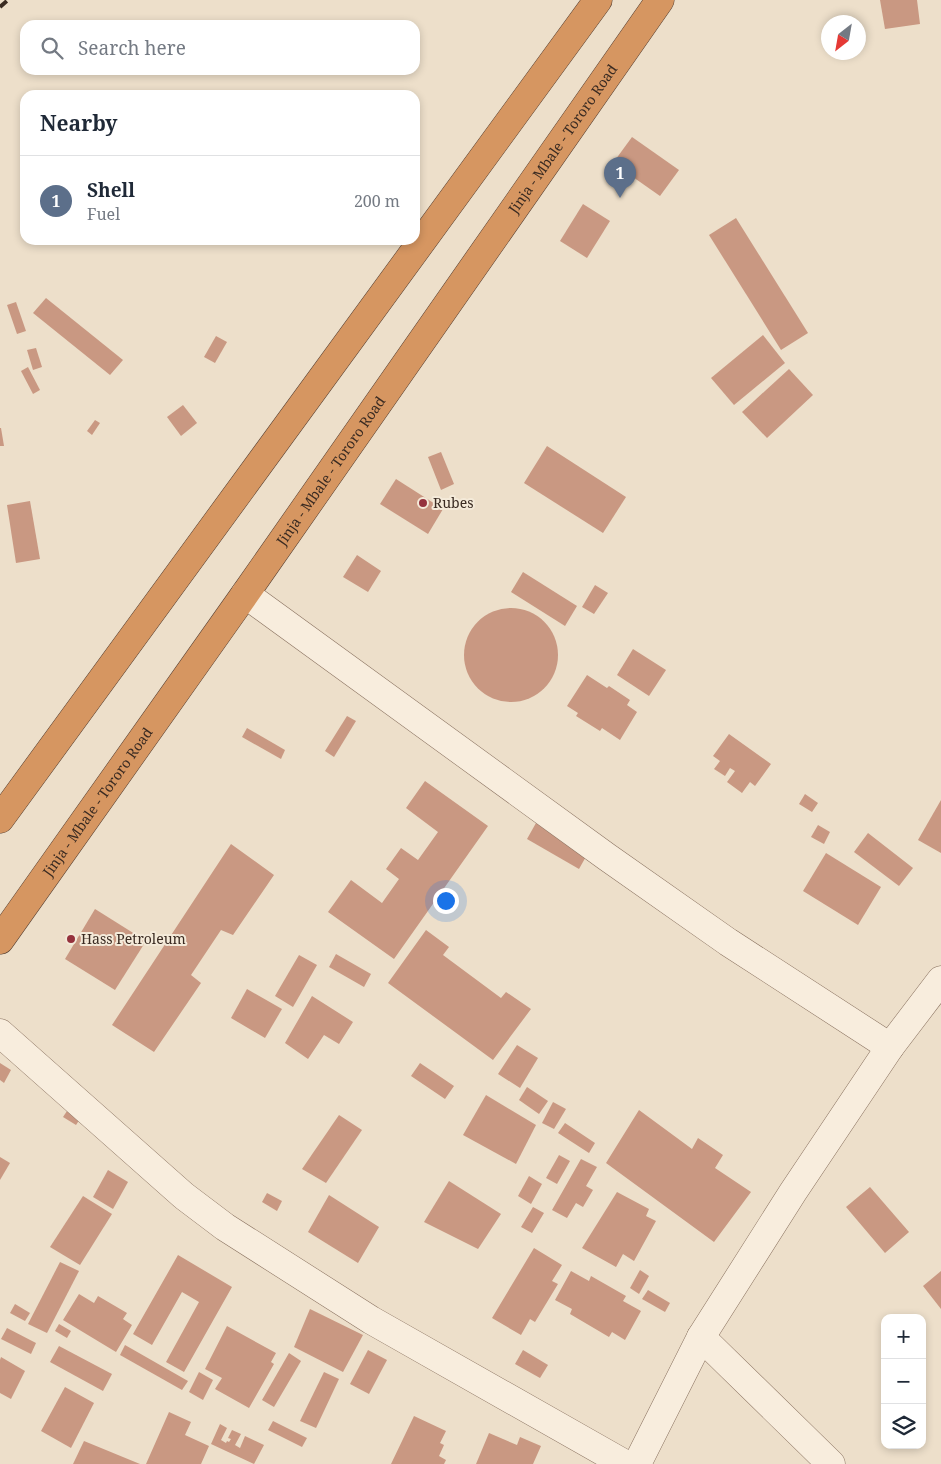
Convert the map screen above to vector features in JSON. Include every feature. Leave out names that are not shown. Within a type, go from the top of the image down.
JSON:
[{"type":"highway","points":[[420,244],[598,0]]},
{"type":"highway","name":"Jinja - Mbale - Tororo Road","points":[[0,940],[245,594],[660,0]]},
{"type":"highway","points":[[0,819],[419,245]]},
{"type":"street","points":[[245,594],[615,863],[728,942],[890,1047]]},
{"type":"street","points":[[636,1464],[702,1338],[793,1192],[890,1047],[941,980]]},
{"type":"street","points":[[0,1032],[184,1196],[226,1227],[371,1320],[625,1464]]},
{"type":"street","points":[[702,1338],[831,1464]]},
{"type":"building","points":[[880,0],[917,0],[920,24],[885,29]]},
{"type":"building","points":[[632,137],[679,170],[660,196],[613,163]]},
{"type":"building","points":[[583,204],[610,221],[587,258],[560,241]]},
{"type":"building","points":[[736,218],[808,333],[781,350],[709,235]]},
{"type":"building","points":[[46,298],[123,360],[110,375],[33,313]]},
{"type":"building","points":[[16,302],[26,331],[17,334],[7,305]]},
{"type":"building","points":[[763,335],[785,363],[734,405],[711,378]]},
{"type":"building","points":[[216,336],[227,342],[215,363],[204,357]]},
{"type":"building","points":[[36,348],[42,367],[33,370],[27,350]]},
{"type":"building","points":[[28,367],[40,390],[33,394],[21,371]]},
{"type":"building","points":[[789,369],[813,395],[767,438],[742,412]]},
{"type":"building","points":[[183,405],[197,423],[181,436],[167,417]]},
{"type":"building","points":[[95,420],[100,423],[92,435],[87,431]]},
{"type":"building","points":[[1,428],[4,446],[0,446]]},
{"type":"building","points":[[547,446],[626,497],[603,533],[524,483]]},
{"type":"building","points":[[441,452],[454,484],[441,490],[428,457]]},
{"type":"building","points":[[396,479],[443,509],[428,534],[380,504]]},
{"type":"building","points":[[30,501],[40,559],[16,563],[7,505]]},
{"type":"building","points":[[357,555],[381,571],[368,592],[343,577]]},
{"type":"building","points":[[523,572],[577,606],[565,626],[511,592]]},
{"type":"building","points":[[595,585],[608,593],[594,614],[582,607]]},
{"type":"building","points":[[511,608],[529,612],[544,622],[554,637],[558,655],[554,673],[544,688],[529,698],[511,702],[493,698],[478,688],[468,673],[464,655],[468,637],[478,622],[493,612]]},
{"type":"building","points":[[633,649],[666,670],[649,696],[617,675]]},
{"type":"building","points":[[587,675],[607,688],[609,686],[630,700],[627,705],[637,712],[620,740],[602,728],[600,731],[576,716],[578,713],[567,706]]},
{"type":"building","points":[[347,716],[356,721],[334,757],[325,751]]},
{"type":"building","points":[[247,728],[285,750],[281,759],[242,737]]},
{"type":"building","points":[[729,734],[771,764],[755,786],[750,782],[742,793],[727,782],[735,771],[730,768],[725,776],[714,769],[720,761],[713,756]]},
{"type":"building","points":[[425,781],[488,826],[394,959],[328,912],[351,880],[382,903],[399,879],[386,869],[401,848],[418,860],[438,832],[406,808]]},
{"type":"building","points":[[805,794],[818,803],[812,812],[799,804]]},
{"type":"building","points":[[941,800],[941,853],[918,840]]},
{"type":"building","points":[[536,823],[588,853],[579,869],[527,839]]},
{"type":"building","points":[[818,825],[830,832],[824,844],[811,837]]},
{"type":"building","points":[[868,833],[913,868],[899,886],[854,852]]},
{"type":"building","points":[[231,844],[274,875],[233,935],[221,930],[191,975],[201,983],[154,1052],[112,1025]]},
{"type":"building","points":[[826,853],[881,887],[858,925],[803,891]]},
{"type":"building","points":[[95,909],[146,941],[115,990],[65,959]]},
{"type":"building","points":[[426,930],[449,947],[443,955],[501,998],[506,992],[531,1009],[493,1060],[388,983]]},
{"type":"building","points":[[336,954],[371,974],[364,987],[329,967]]},
{"type":"building","points":[[299,955],[317,965],[293,1007],[275,996]]},
{"type":"building","points":[[247,989],[282,1009],[265,1038],[231,1018]]},
{"type":"building","points":[[312,996],[353,1022],[339,1044],[324,1035],[308,1059],[285,1043]]},
{"type":"building","points":[[517,1045],[538,1058],[520,1088],[498,1074]]},
{"type":"building","points":[[0,1063],[11,1070],[4,1083],[0,1080]]},
{"type":"building","points":[[420,1063],[454,1086],[445,1099],[411,1076]]},
{"type":"building","points":[[527,1087],[548,1101],[539,1114],[519,1100]]},
{"type":"building","points":[[486,1095],[536,1125],[516,1164],[463,1135]]},
{"type":"building","points":[[553,1102],[566,1109],[554,1129],[542,1123]]},
{"type":"building","points":[[69,1108],[82,1116],[76,1125],[63,1117]]},
{"type":"building","points":[[639,1110],[692,1149],[698,1138],[723,1155],[715,1168],[751,1192],[714,1242],[606,1163]]},
{"type":"building","points":[[339,1115],[362,1130],[326,1183],[302,1169]]},
{"type":"building","points":[[565,1123],[595,1143],[589,1153],[558,1133]]},
{"type":"building","points":[[559,1155],[570,1161],[557,1184],[546,1178]]},
{"type":"building","points":[[0,1157],[10,1163],[0,1180]]},
{"type":"building","points":[[581,1159],[597,1167],[586,1186],[593,1190],[583,1207],[576,1203],[567,1218],[552,1210]]},
{"type":"building","points":[[108,1170],[128,1182],[113,1209],[93,1197]]},
{"type":"building","points":[[529,1176],[542,1184],[531,1204],[518,1196]]},
{"type":"building","points":[[449,1181],[501,1214],[478,1249],[424,1222]]},
{"type":"building","points":[[870,1187],[909,1232],[885,1253],[846,1207]]},
{"type":"building","points":[[617,1192],[649,1209],[646,1216],[656,1221],[634,1261],[623,1254],[616,1267],[582,1248]]},
{"type":"building","points":[[267,1193],[282,1201],[277,1211],[262,1202]]},
{"type":"building","points":[[329,1195],[379,1227],[358,1263],[308,1232]]},
{"type":"building","points":[[83,1196],[112,1214],[80,1265],[50,1247]]},
{"type":"building","points":[[533,1207],[544,1213],[532,1233],[521,1227]]},
{"type":"building","points":[[534,1248],[562,1265],[552,1281],[558,1284],[535,1322],[530,1319],[521,1335],[492,1318]]},
{"type":"building","points":[[178,1255],[232,1287],[184,1372],[166,1362],[199,1302],[182,1292],[152,1345],[133,1334]]},
{"type":"building","points":[[60,1262],[79,1271],[47,1333],[28,1324]]},
{"type":"building","points":[[640,1270],[649,1276],[639,1294],[630,1288]]},
{"type":"building","points":[[571,1271],[589,1281],[591,1276],[626,1296],[623,1301],[641,1311],[625,1340],[612,1332],[609,1337],[570,1314],[572,1309],[555,1300]]},
{"type":"building","points":[[941,1271],[941,1309],[923,1286]]},
{"type":"building","points":[[648,1290],[670,1303],[665,1312],[642,1299]]},
{"type":"building","points":[[79,1294],[94,1303],[98,1296],[127,1313],[123,1319],[132,1325],[116,1352],[63,1320]]},
{"type":"building","points":[[15,1304],[30,1313],[25,1321],[10,1313]]},
{"type":"building","points":[[310,1309],[363,1335],[343,1372],[294,1347]]},
{"type":"building","points":[[59,1324],[71,1331],[67,1338],[55,1331]]},
{"type":"building","points":[[227,1326],[276,1353],[271,1362],[274,1364],[249,1408],[215,1389],[222,1378],[205,1369]]},
{"type":"building","points":[[7,1328],[36,1343],[31,1354],[1,1339]]},
{"type":"building","points":[[125,1345],[188,1381],[182,1390],[120,1355]]},
{"type":"building","points":[[59,1346],[112,1374],[103,1391],[50,1362]]},
{"type":"building","points":[[368,1350],[387,1360],[369,1394],[350,1384]]},
{"type":"building","points":[[523,1350],[548,1365],[540,1378],[515,1364]]},
{"type":"building","points":[[289,1353],[301,1361],[274,1407],[262,1400]]},
{"type":"building","points":[[1,1357],[25,1371],[11,1399],[0,1393]]},
{"type":"building","points":[[199,1372],[213,1380],[203,1400],[189,1392]]},
{"type":"building","points":[[324,1372],[339,1379],[316,1428],[300,1421]]},
{"type":"building","points":[[65,1387],[94,1403],[71,1448],[41,1431]]},
{"type":"building","points":[[169,1412],[191,1422],[185,1435],[209,1446],[201,1464],[146,1464]]},
{"type":"building","points":[[414,1416],[446,1431],[440,1443],[444,1445],[439,1456],[446,1460],[444,1464],[391,1464]]},
{"type":"building","points":[[273,1421],[307,1438],[302,1447],[268,1430]]},
{"type":"building","points":[[220,1424],[227,1428],[221,1440],[226,1443],[231,1439],[228,1438],[232,1430],[241,1434],[235,1445],[240,1448],[245,1436],[264,1445],[254,1464],[211,1444]]},
{"type":"building","points":[[489,1433],[517,1445],[520,1437],[541,1446],[533,1464],[476,1464]]},
{"type":"building","points":[[84,1441],[140,1464],[73,1464]]},
{"type":"railway","points":[[0,7],[8,0]]},
{"type":"place","name":"Shell","points":[[620,198]]},
{"type":"place","name":"Rubes","points":[[423,503]]},
{"type":"place","name":"Hass Petroleum","points":[[71,939]]}]
